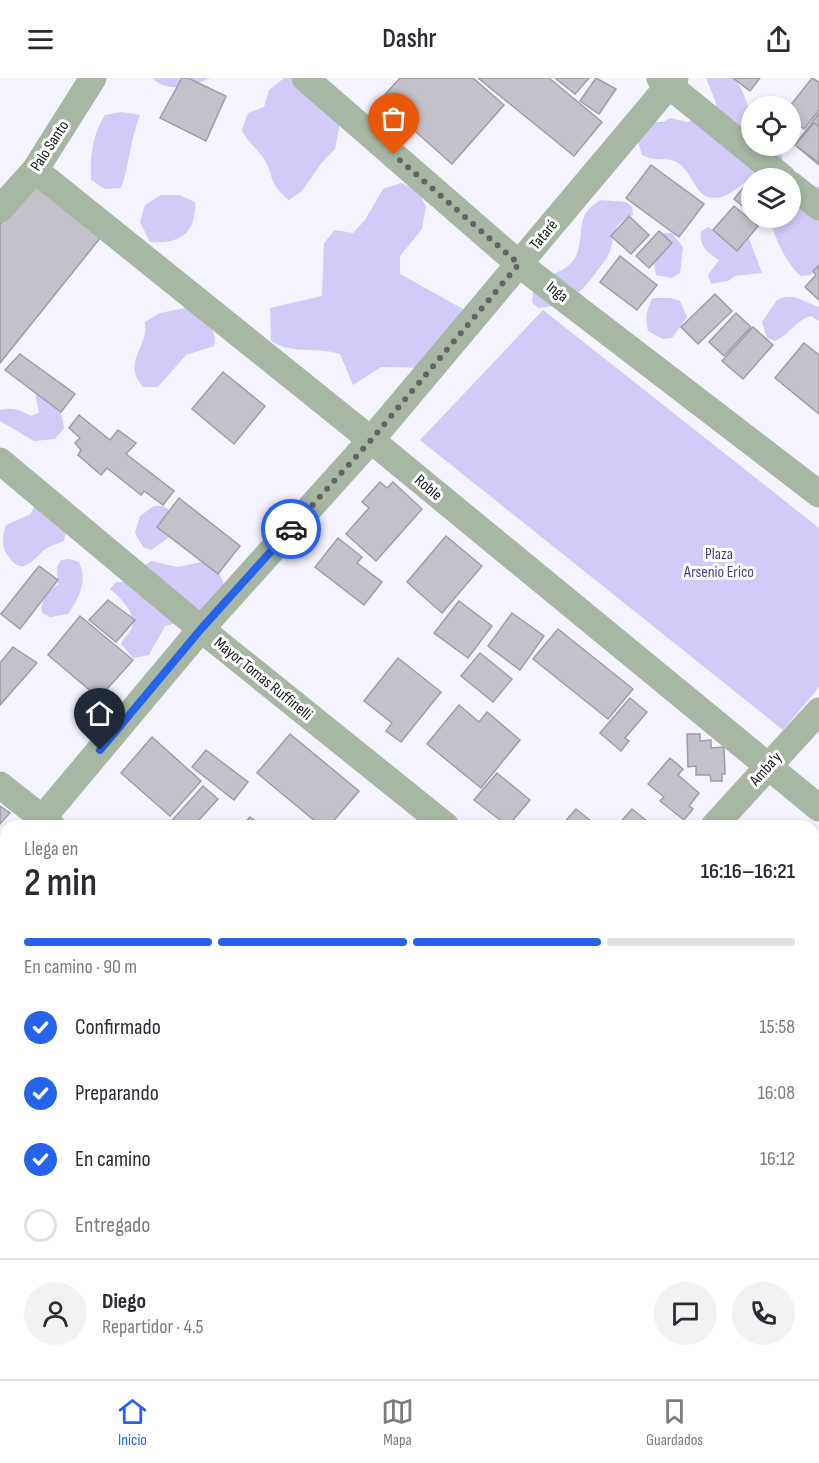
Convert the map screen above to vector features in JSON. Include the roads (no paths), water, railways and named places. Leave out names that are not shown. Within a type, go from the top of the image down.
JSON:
[{"type":"street","name":"Palo Santo","points":[[0,209],[35,170],[93,78]]},
{"type":"street","name":"Inga","points":[[305,78],[519,264],[819,494]]},
{"type":"street","name":"Tataré","points":[[46,820],[201,629],[371,440],[519,264],[668,80]]},
{"type":"street","points":[[668,80],[771,168]]},
{"type":"street","name":"Roble","points":[[35,170],[371,440],[767,768],[819,808]]},
{"type":"street","points":[[801,193],[819,207]]},
{"type":"street","name":"Mayor Tomas Ruffinelli","points":[[0,461],[201,629],[439,820]]},
{"type":"street","name":"Amba'y","points":[[719,820],[819,711]]},
{"type":"street","points":[[0,785],[39,820]]},
{"type":"park label","name":"Plaza Arsenio Erico","points":[[719,563]]}]
